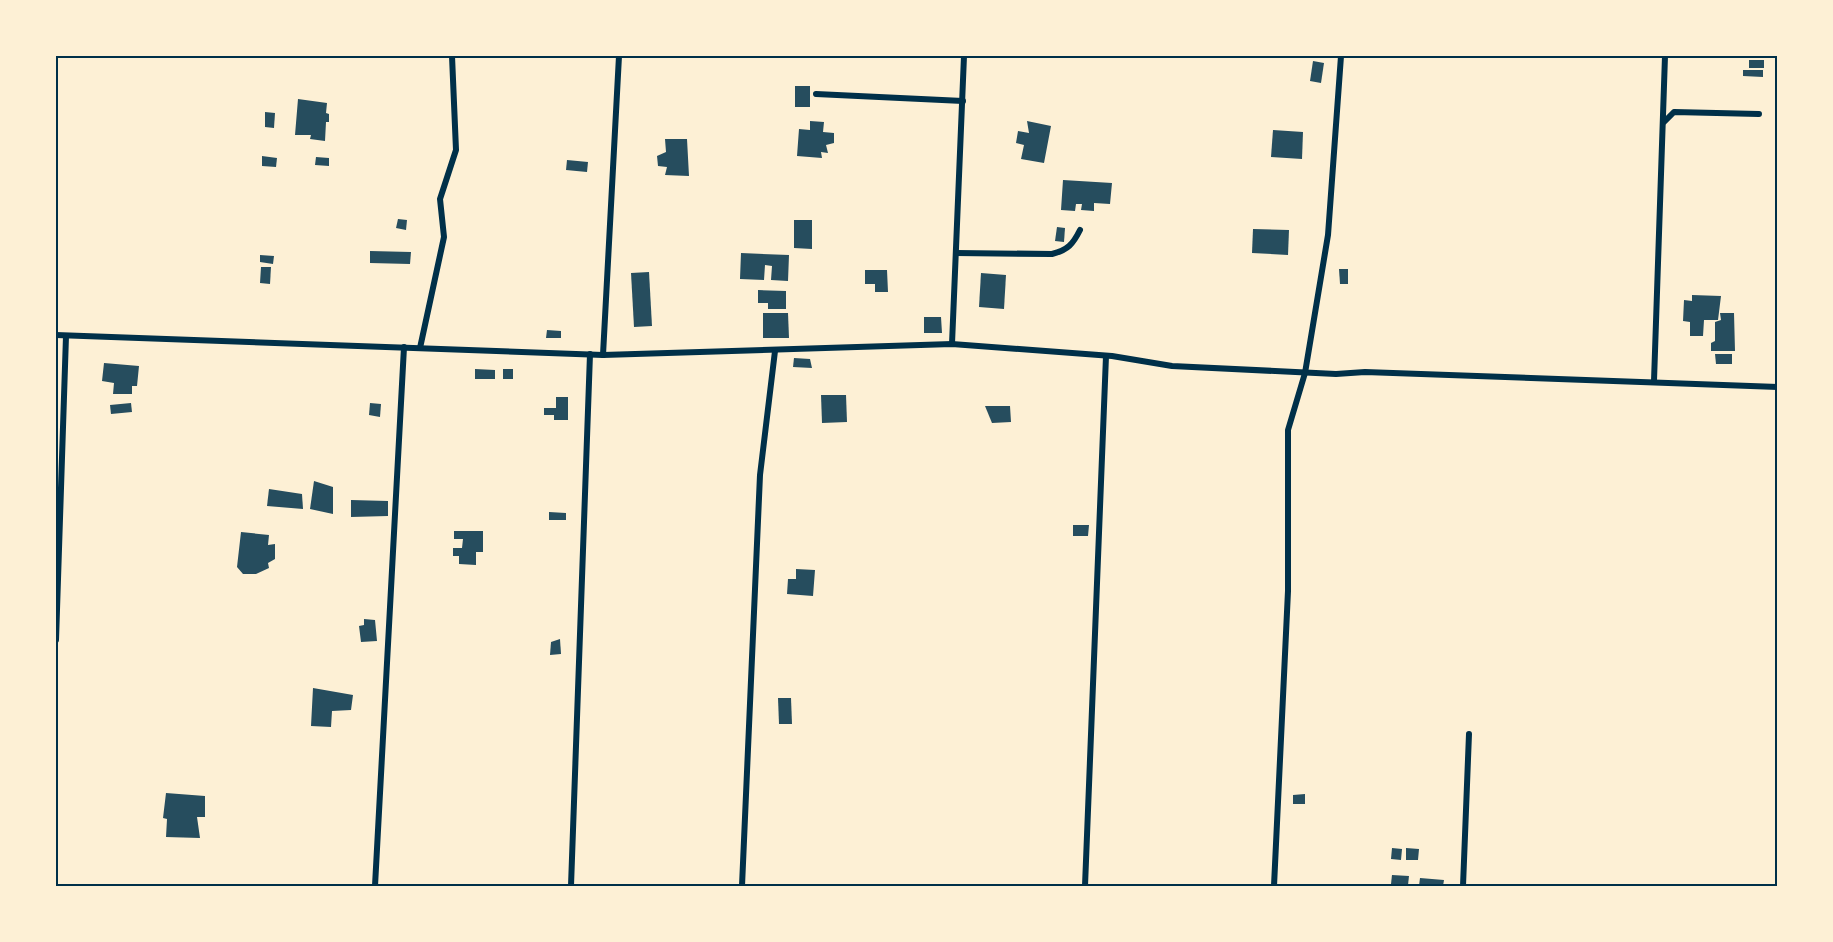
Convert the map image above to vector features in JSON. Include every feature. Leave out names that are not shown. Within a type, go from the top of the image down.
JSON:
[{"type":"street","points":[[420,348],[444,237],[440,199],[456,150],[452,56]]},
{"type":"street","points":[[603,355],[620,56]]},
{"type":"street","points":[[952,344],[964,56]]},
{"type":"street","points":[[1274,886],[1288,591],[1288,430],[1305,373],[1328,235],[1341,56]]},
{"type":"street","points":[[1654,381],[1665,56]]},
{"type":"street","points":[[816,94],[963,100]]},
{"type":"street","points":[[1663,122],[1674,112],[1759,114]]},
{"type":"street","points":[[956,253],[1052,254],[1064,251],[1072,245],[1080,230]]},
{"type":"street","points":[[56,335],[603,355],[952,344],[1106,356],[1172,366],[1305,373],[1365,372],[1778,387]]},
{"type":"street","points":[[56,640],[66,336]]},
{"type":"street","points":[[375,886],[404,347]]},
{"type":"street","points":[[742,886],[759,475],[775,351]]},
{"type":"street","points":[[571,886],[590,354]]},
{"type":"street","points":[[1084,886],[1106,356]]},
{"type":"street","points":[[1463,886],[1469,734]]},
{"type":"building","points":[[1749,60],[1764,60],[1764,68],[1749,68]]},
{"type":"building","points":[[1313,61],[1324,63],[1321,83],[1310,81]]},
{"type":"building","points":[[1743,70],[1763,70],[1763,77],[1743,76]]},
{"type":"building","points":[[795,86],[810,86],[810,107],[795,107]]},
{"type":"building","points":[[298,99],[327,103],[326,113],[329,114],[329,122],[326,122],[325,141],[310,139],[311,135],[295,135]]},
{"type":"building","points":[[265,112],[275,113],[274,128],[265,127]]},
{"type":"building","points":[[810,121],[824,122],[823,132],[834,133],[834,143],[826,145],[828,153],[821,152],[822,158],[797,156],[799,129],[810,130]]},
{"type":"building","points":[[1027,121],[1051,126],[1044,163],[1021,159],[1024,145],[1016,143],[1018,131],[1029,133]]},
{"type":"building","points":[[1273,130],[1303,132],[1302,159],[1271,157]]},
{"type":"building","points":[[665,139],[687,139],[689,176],[665,175],[667,167],[658,166],[657,156],[666,152]]},
{"type":"building","points":[[262,156],[277,158],[276,167],[262,166]]},
{"type":"building","points":[[316,157],[329,158],[329,166],[315,165]]},
{"type":"building","points":[[567,160],[588,162],[587,172],[566,170]]},
{"type":"building","points":[[1063,180],[1112,183],[1110,204],[1094,203],[1094,211],[1081,210],[1082,204],[1076,204],[1075,211],[1061,210]]},
{"type":"building","points":[[398,219],[407,220],[406,230],[396,228]]},
{"type":"building","points":[[794,220],[812,220],[812,249],[794,248]]},
{"type":"building","points":[[1057,227],[1065,228],[1064,242],[1055,241]]},
{"type":"building","points":[[1253,229],[1289,230],[1288,255],[1252,253]]},
{"type":"building","points":[[370,251],[411,252],[410,264],[370,263]]},
{"type":"building","points":[[741,253],[789,255],[788,281],[771,280],[772,266],[765,265],[764,280],[740,279]]},
{"type":"building","points":[[260,255],[274,256],[273,264],[260,262]]},
{"type":"building","points":[[261,267],[271,267],[270,284],[260,283]]},
{"type":"building","points":[[1339,269],[1348,269],[1348,284],[1340,284]]},
{"type":"building","points":[[865,270],[887,270],[888,292],[875,292],[875,284],[865,284]]},
{"type":"building","points":[[649,272],[652,326],[634,327],[631,273]]},
{"type":"building","points":[[981,273],[1006,275],[1004,309],[979,307]]},
{"type":"building","points":[[758,290],[786,291],[786,309],[768,309],[768,303],[758,303]]},
{"type":"building","points":[[1692,295],[1721,296],[1718,320],[1704,320],[1703,336],[1690,336],[1690,322],[1683,321],[1684,300],[1692,301]]},
{"type":"building","points":[[763,313],[788,313],[789,338],[763,338]]},
{"type":"building","points":[[1720,313],[1734,313],[1735,351],[1711,351],[1711,343],[1715,341],[1715,322],[1721,320]]},
{"type":"building","points":[[924,317],[941,317],[942,333],[924,333]]},
{"type":"building","points":[[547,330],[561,331],[561,338],[546,338]]},
{"type":"building","points":[[1715,354],[1732,354],[1732,364],[1716,364]]},
{"type":"building","points":[[794,358],[810,359],[812,368],[793,367]]},
{"type":"building","points":[[104,363],[139,366],[137,386],[132,386],[132,394],[113,394],[114,383],[102,381]]},
{"type":"building","points":[[475,369],[495,370],[495,379],[475,379]]},
{"type":"building","points":[[503,369],[513,369],[513,379],[503,379]]},
{"type":"building","points":[[821,395],[846,395],[847,422],[822,423]]},
{"type":"building","points":[[556,397],[568,397],[568,420],[554,420],[554,415],[544,415],[544,408],[556,408]]},
{"type":"building","points":[[131,403],[132,412],[111,414],[110,405]]},
{"type":"building","points":[[370,403],[381,404],[380,417],[369,415]]},
{"type":"building","points":[[985,406],[1010,406],[1011,422],[992,423]]},
{"type":"building","points":[[314,481],[333,487],[333,514],[310,509]]},
{"type":"building","points":[[269,489],[302,494],[303,509],[267,506]]},
{"type":"building","points":[[351,500],[388,501],[388,516],[351,517]]},
{"type":"building","points":[[549,512],[566,513],[566,520],[549,520]]},
{"type":"building","points":[[1073,525],[1089,525],[1088,536],[1073,536]]},
{"type":"building","points":[[454,531],[483,531],[483,552],[476,552],[476,565],[459,564],[459,556],[453,556],[453,548],[462,548],[463,539],[454,539]]},
{"type":"building","points":[[241,532],[269,535],[268,545],[275,544],[275,559],[268,563],[269,568],[256,574],[243,574],[237,567]]},
{"type":"building","points":[[796,569],[815,570],[813,596],[787,594],[788,579],[796,579]]},
{"type":"building","points":[[364,619],[375,620],[377,641],[361,642],[359,626],[364,625]]},
{"type":"building","points":[[560,639],[561,654],[550,655],[551,642]]},
{"type":"building","points":[[313,688],[353,695],[351,710],[332,711],[331,727],[311,726]]},
{"type":"building","points":[[778,698],[791,698],[792,724],[779,724]]},
{"type":"building","points":[[166,793],[205,796],[205,817],[197,817],[200,838],[166,837],[167,819],[163,818]]},
{"type":"building","points":[[1305,794],[1305,804],[1293,804],[1293,795]]},
{"type":"building","points":[[1392,848],[1402,849],[1401,860],[1391,859]]},
{"type":"building","points":[[1406,848],[1419,849],[1418,860],[1406,860]]},
{"type":"building","points":[[1392,875],[1409,876],[1408,885],[1391,884]]},
{"type":"building","points":[[1420,878],[1444,880],[1443,886],[1419,886]]}]
